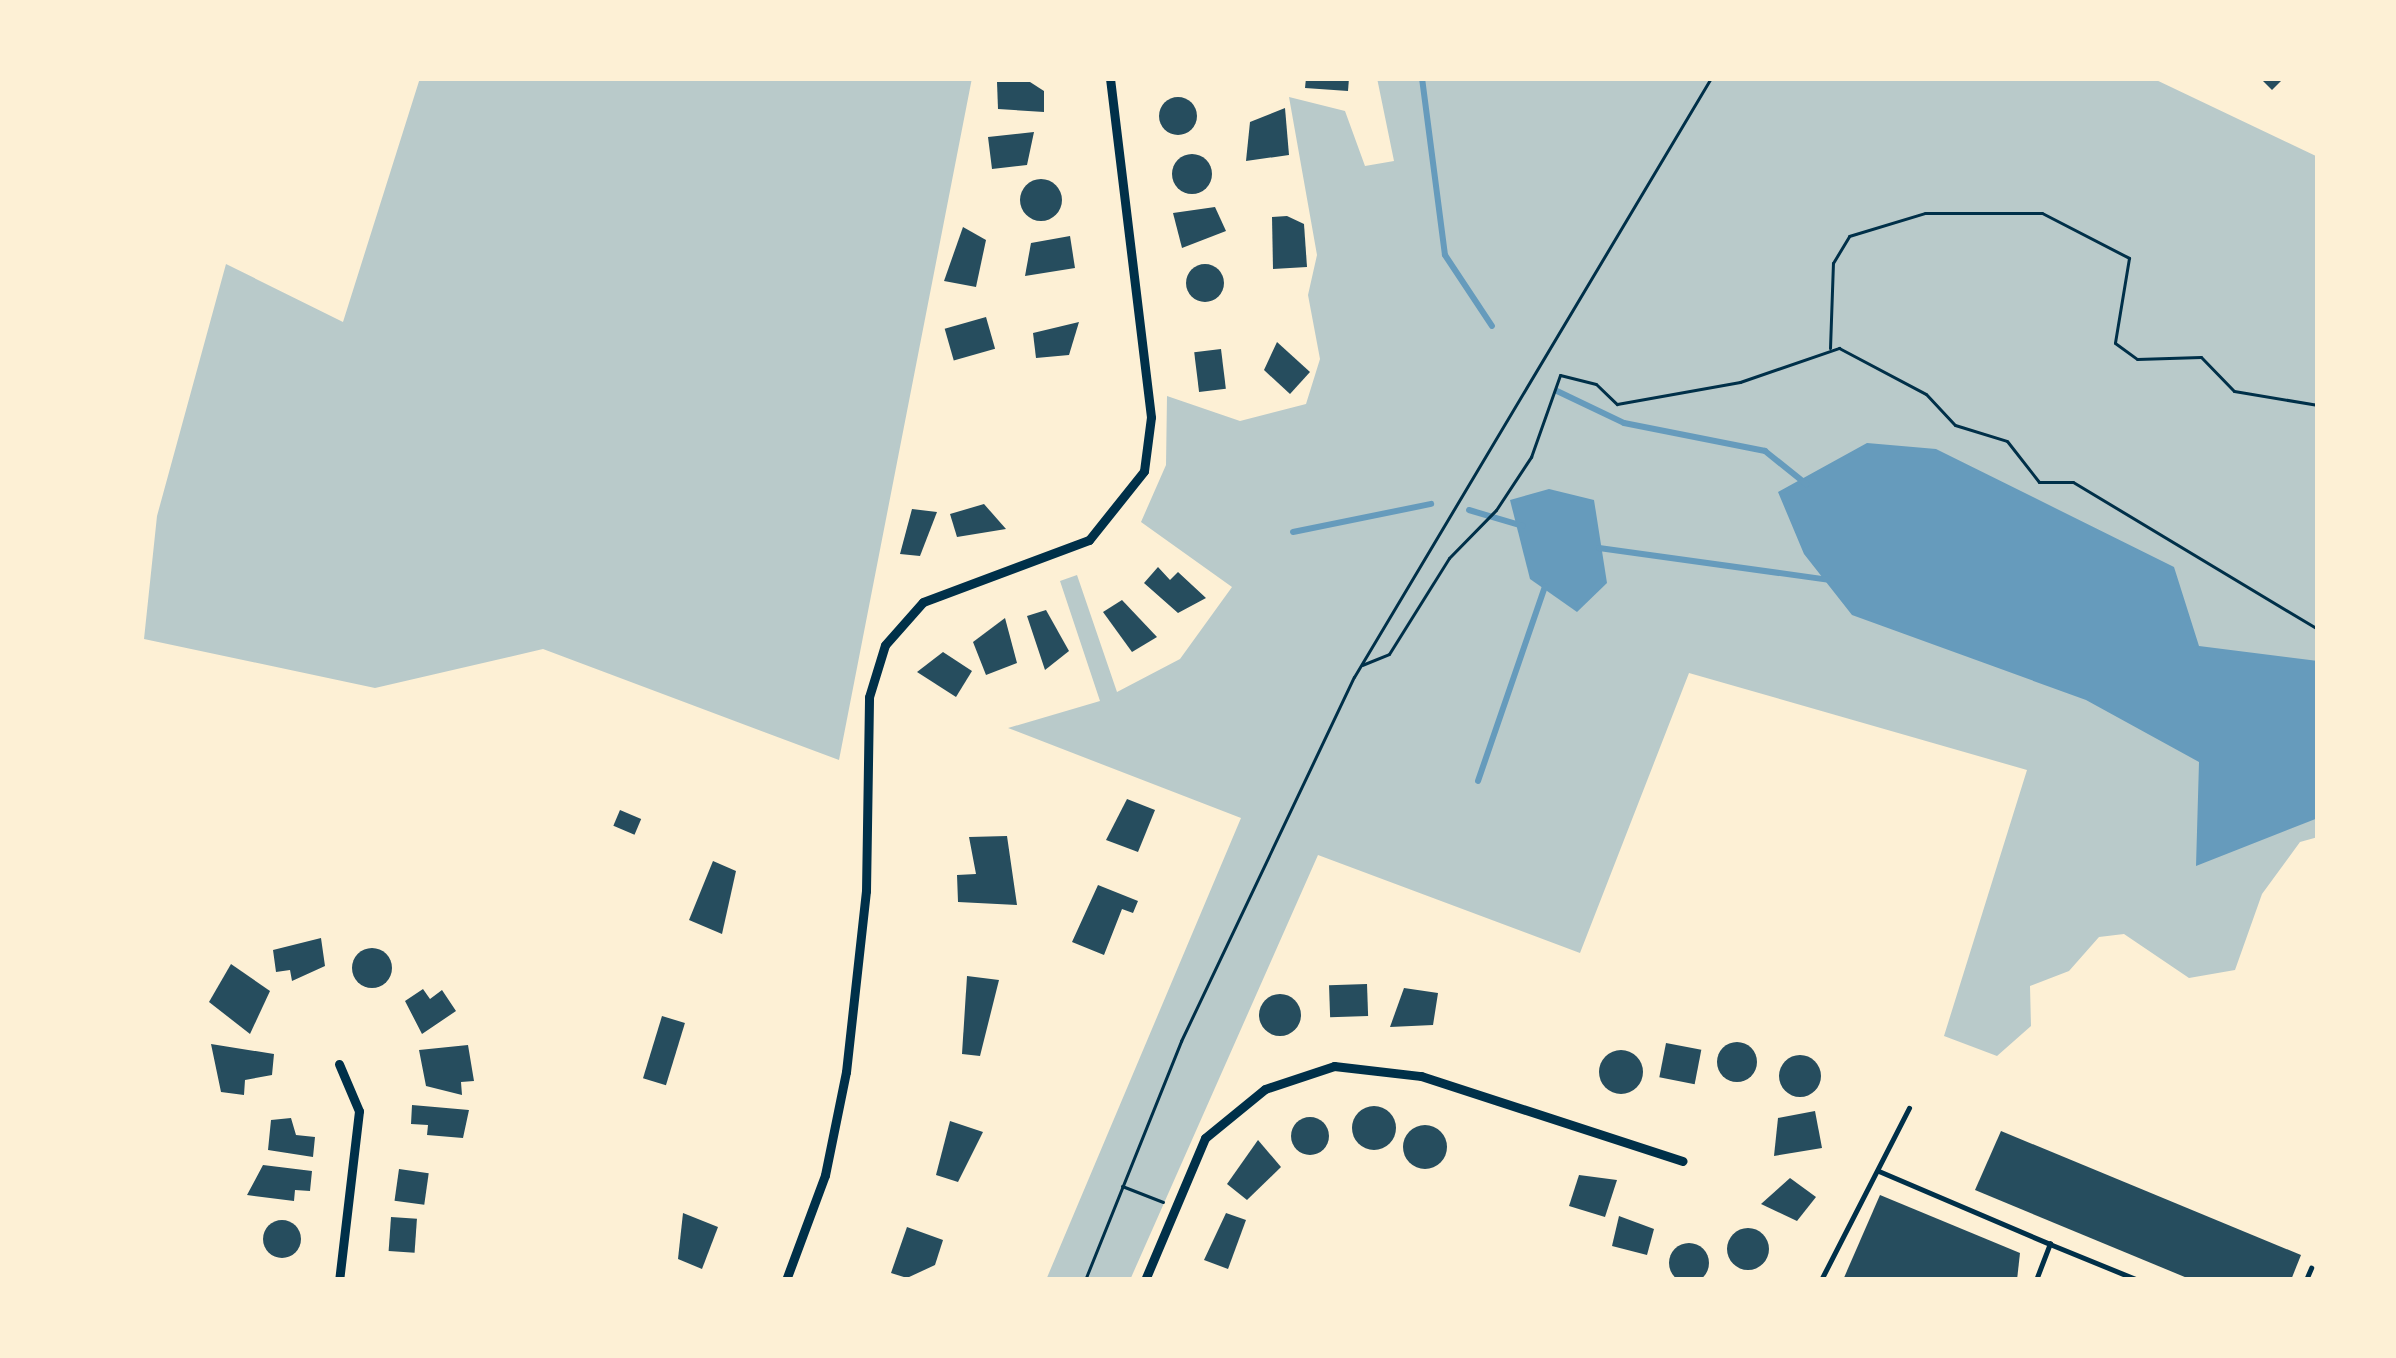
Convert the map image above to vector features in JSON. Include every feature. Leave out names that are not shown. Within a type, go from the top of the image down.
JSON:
[{"type":"street","points":[[787,1280],[825,1175],[846,1072],[877,664],[923,602],[1090,540],[1144,471],[1151,417],[1109,78]]},
{"type":"street","points":[[338,1064],[358,1111],[339,1280]]},
{"type":"street","points":[[1145,1280],[1172,1206],[1230,1112],[1334,1066],[1421,1076],[1683,1161]]},
{"type":"lane","points":[[1822,1280],[1909,1108]]},
{"type":"lane","points":[[1879,1171],[2138,1280]]},
{"type":"lane","points":[[2036,1280],[2050,1244]]},
{"type":"lane","points":[[2306,1280],[2311,1268]]},
{"type":"path","points":[[1085,1280],[1120,1185],[1360,666],[1711,78]]},
{"type":"path","points":[[1830,349],[1833,262],[1849,236],[1925,213],[2042,213],[2129,258],[2115,343],[2137,359],[2201,358],[2234,391],[2318,405]]},
{"type":"path","points":[[1360,666],[1388,654],[1449,557],[1496,510],[1531,457],[1560,375],[1597,384],[1617,404],[1740,382],[1830,349],[1926,394],[1955,425],[2007,441],[2039,482],[2073,482],[2318,629]]},
{"type":"path","points":[[1120,1185],[1172,1206]]},
{"type":"shaded area","points":[[420,78],[972,78],[839,760],[543,649],[375,688],[144,639],[157,516],[226,264],[343,322]]},
{"type":"shaded area","points":[[1377,78],[2152,78],[2318,157],[2318,837],[2300,842],[2262,894],[2235,970],[2189,978],[2124,934],[2099,937],[2069,971],[2030,986],[2031,1026],[1997,1056],[1944,1036],[2027,770],[1689,673],[1580,953],[1318,855],[1130,1280],[1046,1280],[1241,818],[1008,728],[1100,701],[1060,581],[1077,575],[1117,692],[1180,659],[1232,587],[1141,522],[1166,465],[1167,396],[1240,421],[1306,404],[1320,359],[1308,295],[1317,255],[1289,97],[1345,111],[1365,166],[1394,161]]},
{"type":"water","points":[[1867,443],[1936,449],[2174,567],[2199,646],[2318,661],[2318,818],[2196,866],[2199,762],[2086,700],[1852,615],[1804,554],[1778,492]]},
{"type":"water","points":[[1549,489],[1594,500],[1607,583],[1577,612],[1530,579],[1510,500]]},
{"type":"building","points":[[1306,78],[1349,78],[1348,91],[1305,88]]},
{"type":"building","points":[[2260,78],[2284,78],[2272,90]]},
{"type":"building","points":[[997,82],[1030,82],[1044,91],[1044,112],[998,109]]},
{"type":"building","points":[[1178,97],[1192,102],[1197,116],[1192,130],[1178,135],[1164,130],[1159,116],[1164,102]]},
{"type":"building","points":[[1285,108],[1289,155],[1246,161],[1250,122]]},
{"type":"building","points":[[1034,132],[1027,165],[992,169],[988,137]]},
{"type":"building","points":[[1192,154],[1206,160],[1212,174],[1206,188],[1192,194],[1178,188],[1172,174],[1178,160]]},
{"type":"building","points":[[1041,179],[1056,185],[1062,200],[1056,215],[1041,221],[1026,215],[1020,200],[1026,185]]},
{"type":"building","points":[[1215,207],[1226,231],[1182,248],[1173,213]]},
{"type":"building","points":[[1287,216],[1304,224],[1307,267],[1273,269],[1272,217]]},
{"type":"building","points":[[963,227],[986,240],[976,287],[944,281]]},
{"type":"building","points":[[1070,236],[1075,268],[1025,276],[1031,243]]},
{"type":"building","points":[[1205,264],[1218,270],[1224,283],[1218,296],[1205,302],[1192,296],[1186,283],[1192,270]]},
{"type":"building","points":[[986,317],[995,349],[954,361],[945,329]]},
{"type":"building","points":[[1079,322],[1069,355],[1036,358],[1033,333]]},
{"type":"building","points":[[1277,342],[1310,372],[1290,394],[1264,370]]},
{"type":"building","points":[[1221,349],[1226,389],[1199,392],[1194,352]]},
{"type":"building","points":[[984,504],[1006,529],[957,537],[950,514]]},
{"type":"building","points":[[912,509],[937,512],[920,556],[900,554]]},
{"type":"building","points":[[1158,567],[1170,580],[1178,572],[1206,598],[1178,613],[1144,583]]},
{"type":"building","points":[[1122,600],[1157,637],[1132,652],[1103,612]]},
{"type":"building","points":[[1046,610],[1069,651],[1045,670],[1027,616]]},
{"type":"building","points":[[1005,618],[1017,663],[986,675],[973,642]]},
{"type":"building","points":[[943,652],[972,671],[956,697],[917,672]]},
{"type":"building","points":[[1127,799],[1155,810],[1138,852],[1106,840]]},
{"type":"building","points":[[620,810],[641,819],[635,835],[613,826]]},
{"type":"building","points":[[1007,836],[1017,905],[958,902],[957,875],[976,874],[969,837]]},
{"type":"building","points":[[713,861],[736,871],[722,934],[689,920]]},
{"type":"building","points":[[1098,885],[1138,901],[1133,913],[1122,909],[1104,955],[1072,942]]},
{"type":"building","points":[[321,938],[325,966],[292,981],[290,970],[276,972],[273,950]]},
{"type":"building","points":[[372,948],[386,954],[392,968],[386,982],[372,988],[358,982],[352,968],[358,954]]},
{"type":"building","points":[[231,964],[270,991],[250,1034],[209,1002]]},
{"type":"building","points":[[967,976],[999,980],[980,1056],[962,1054]]},
{"type":"building","points":[[1367,984],[1368,1016],[1330,1017],[1329,985]]},
{"type":"building","points":[[1404,988],[1438,993],[1433,1025],[1390,1027]]},
{"type":"building","points":[[423,989],[430,999],[442,990],[456,1011],[422,1034],[405,1001]]},
{"type":"building","points":[[1280,994],[1295,1000],[1301,1015],[1295,1030],[1280,1036],[1265,1030],[1259,1015],[1265,1000]]},
{"type":"building","points":[[662,1016],[685,1023],[666,1085],[643,1078]]},
{"type":"building","points":[[1737,1042],[1751,1048],[1757,1062],[1751,1076],[1737,1082],[1723,1076],[1717,1062],[1723,1048]]},
{"type":"building","points":[[1666,1043],[1701,1050],[1695,1084],[1659,1077]]},
{"type":"building","points":[[211,1044],[274,1054],[272,1075],[245,1080],[244,1095],[221,1092]]},
{"type":"building","points":[[468,1045],[474,1081],[461,1082],[462,1095],[426,1086],[419,1050]]},
{"type":"building","points":[[1621,1050],[1636,1057],[1643,1072],[1636,1087],[1621,1094],[1606,1087],[1599,1072],[1606,1057]]},
{"type":"building","points":[[1800,1055],[1815,1061],[1821,1076],[1815,1091],[1800,1097],[1785,1091],[1779,1076],[1785,1061]]},
{"type":"building","points":[[412,1105],[469,1110],[463,1138],[427,1135],[428,1125],[411,1124]]},
{"type":"building","points":[[1374,1106],[1389,1113],[1396,1128],[1389,1143],[1374,1150],[1359,1143],[1352,1128],[1359,1113]]},
{"type":"building","points":[[1815,1111],[1822,1148],[1774,1156],[1778,1118]]},
{"type":"building","points":[[1310,1117],[1323,1123],[1329,1136],[1323,1149],[1310,1155],[1297,1149],[1291,1136],[1297,1123]]},
{"type":"building","points":[[291,1118],[296,1135],[315,1137],[313,1157],[268,1150],[271,1120]]},
{"type":"building","points":[[950,1121],[983,1132],[958,1182],[936,1175]]},
{"type":"building","points":[[1425,1125],[1440,1132],[1447,1147],[1440,1162],[1425,1169],[1410,1162],[1403,1147],[1410,1132]]},
{"type":"building","points":[[2001,1131],[2301,1255],[2291,1280],[2192,1280],[1975,1190]]},
{"type":"building","points":[[1258,1140],[1281,1167],[1247,1200],[1227,1184]]},
{"type":"building","points":[[263,1165],[312,1171],[310,1191],[295,1190],[294,1201],[247,1195]]},
{"type":"building","points":[[399,1169],[429,1173],[424,1205],[395,1201]]},
{"type":"building","points":[[1579,1175],[1617,1180],[1605,1217],[1569,1206]]},
{"type":"building","points":[[1790,1178],[1816,1197],[1797,1221],[1761,1204]]},
{"type":"building","points":[[1880,1195],[2020,1253],[2017,1280],[1843,1280]]},
{"type":"building","points":[[683,1213],[718,1227],[702,1269],[678,1259]]},
{"type":"building","points":[[1226,1213],[1246,1220],[1228,1269],[1204,1260]]},
{"type":"building","points":[[1619,1216],[1654,1229],[1647,1255],[1612,1246]]},
{"type":"building","points":[[391,1217],[417,1219],[415,1253],[389,1251]]},
{"type":"building","points":[[282,1220],[296,1225],[301,1239],[296,1253],[282,1258],[268,1253],[263,1239],[268,1225]]},
{"type":"building","points":[[907,1227],[943,1240],[935,1265],[907,1278],[891,1273]]},
{"type":"building","points":[[1748,1228],[1763,1234],[1769,1249],[1763,1264],[1748,1270],[1733,1264],[1727,1249],[1733,1234]]},
{"type":"building","points":[[1689,1243],[1703,1249],[1709,1263],[1703,1277],[1689,1283],[1675,1277],[1669,1263],[1675,1249]]},
{"type":"waterway","points":[[1422,78],[1445,255],[1492,326]]},
{"type":"waterway","points":[[1557,391],[1624,423],[1765,451],[1806,484]]},
{"type":"waterway","points":[[1293,532],[1431,504]]},
{"type":"waterway","points":[[1469,510],[1523,526]]},
{"type":"waterway","points":[[1599,548],[1829,580]]},
{"type":"waterway","points":[[1478,781],[1545,586]]}]
